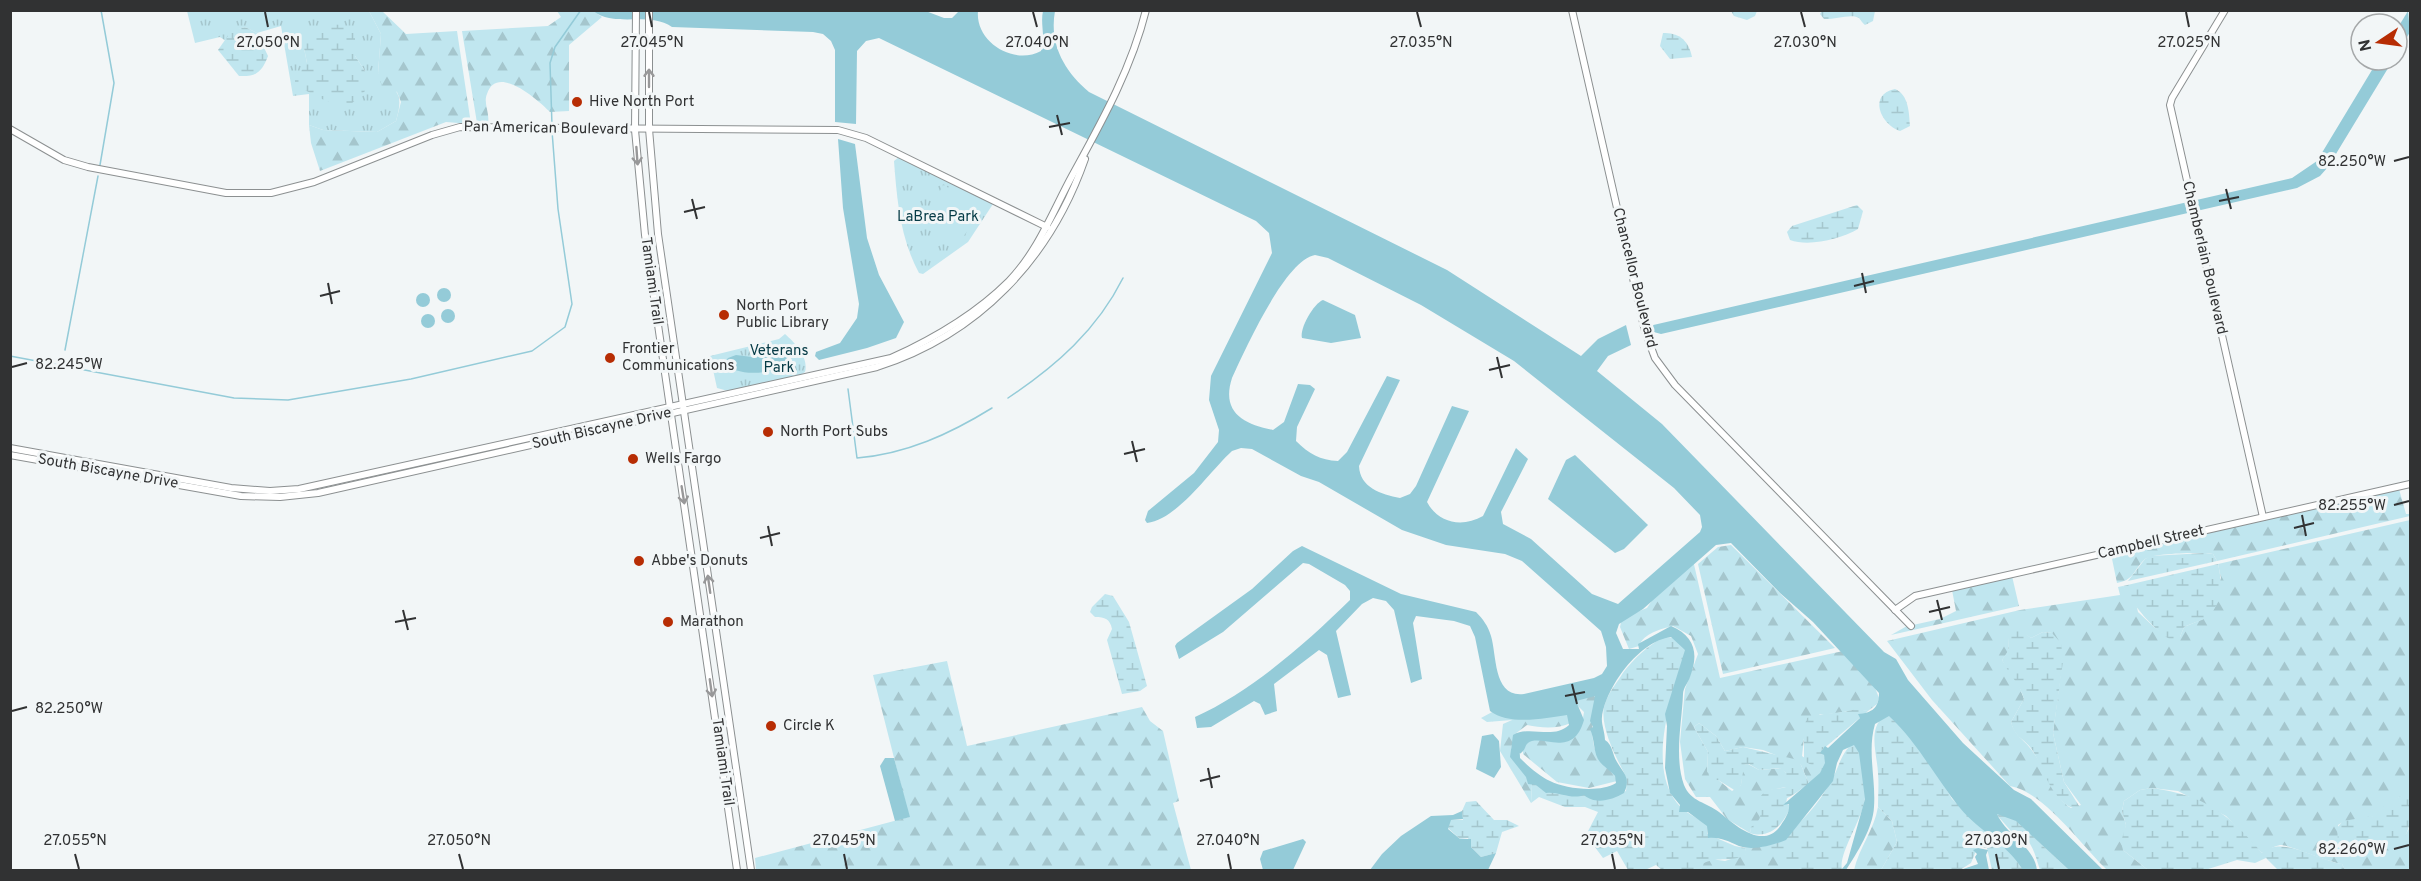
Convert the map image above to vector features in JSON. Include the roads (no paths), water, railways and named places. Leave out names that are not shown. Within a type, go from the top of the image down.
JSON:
[{"type":"street","name":"Tamiami Trail","points":[[636,10],[636,130],[645,235],[737,870]]},
{"type":"street","name":"Tamiami Trail","points":[[649,10],[649,129],[658,234],[751,870]]},
{"type":"street","name":"South Biscayne Drive","points":[[10,454],[222,493],[280,497],[318,493],[875,363],[914,347],[950,326],[997,292],[1018,271],[1047,227],[1112,101],[1133,50],[1146,10]]},
{"type":"street","name":"Chancellor Boulevard","points":[[1572,10],[1645,331],[1655,358],[1675,385],[1911,626]]},
{"type":"street","name":"Chamberlain Boulevard","points":[[2225,10],[2170,105],[2263,517]]},
{"type":"street","name":"Pan American Boulevard","points":[[10,129],[64,160],[88,167],[244,195],[271,193],[314,182],[456,128],[804,129],[851,132],[1047,227]]},
{"type":"street","name":"South Biscayne Drive","points":[[683,407],[877,367],[929,345],[981,311],[1006,291],[1037,254],[1082,170],[1090,144]]},
{"type":"street","name":"South Biscayne Drive","points":[[10,448],[231,488],[280,491],[326,484],[670,410]]},
{"type":"street","name":"Campbell Street","points":[[1895,610],[1915,596],[2410,484]]},
{"type":"waterway","points":[[100,165],[114,83],[101,10]]},
{"type":"waterway","points":[[552,126],[550,63],[555,47],[581,10]]},
{"type":"waterway","points":[[10,356],[234,398],[288,400],[411,379],[532,351],[565,327],[572,304],[558,209],[552,131]]},
{"type":"waterway","points":[[65,350],[98,176]]},
{"type":"waterway","points":[[1008,398],[1043,373],[1074,346],[1101,314],[1123,278]]},
{"type":"waterway","points":[[848,389],[857,458],[893,452],[927,441],[992,408]]},
{"type":"place","name":"Hive North Port","points":[[577,102]]},
{"type":"place","name":"North Port Public Library","points":[[724,315]]},
{"type":"place","name":"Frontier Communications","points":[[610,358]]},
{"type":"place","name":"North Port Subs","points":[[768,432]]},
{"type":"place","name":"Wells Fargo","points":[[633,459]]},
{"type":"place","name":"Abbe's Donuts","points":[[639,561]]},
{"type":"place","name":"Marathon","points":[[668,622]]},
{"type":"place","name":"Circle K","points":[[771,726]]},
{"type":"park label","name":"LaBrea Park","points":[[938,217]]},
{"type":"park label","name":"Veterans Park","points":[[779,360]]}]
